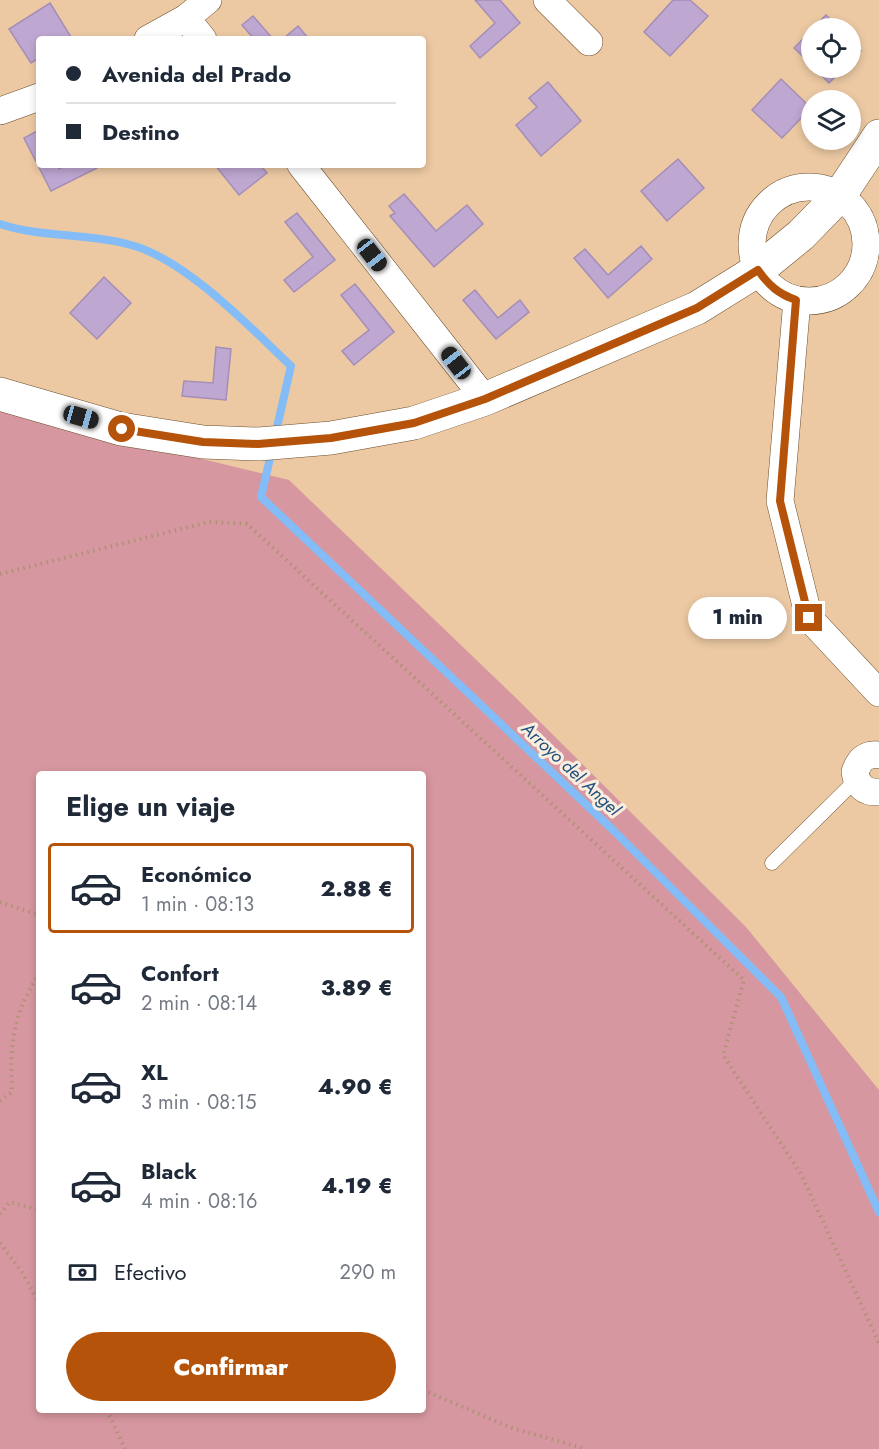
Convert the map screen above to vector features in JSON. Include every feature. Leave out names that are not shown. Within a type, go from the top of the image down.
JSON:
[{"type":"street","points":[[153,36],[186,18],[208,0]]},
{"type":"street","points":[[547,0],[589,42]]},
{"type":"street","points":[[186,18],[201,36]]},
{"type":"street","points":[[0,111],[36,98]]},
{"type":"street","points":[[0,394],[122,429],[203,442],[258,444],[331,438],[414,423],[485,399],[697,308],[758,270],[801,235],[840,195],[879,136]]},
{"type":"street","points":[[303,168],[485,399]]},
{"type":"street","points":[[804,186],[823,188],[840,195],[853,207],[873,238],[859,273],[847,287],[832,297],[814,301],[796,300],[781,294],[767,284],[758,270],[752,252],[752,234],[759,216],[770,201],[786,191],[804,186]]},
{"type":"street","points":[[796,300],[780,501],[809,618],[879,693]]},
{"type":"street","points":[[868,786],[855,772],[862,759],[868,755],[879,755]]},
{"type":"lane","points":[[772,862],[868,786]]},
{"type":"path","points":[[0,574],[209,522],[247,524],[744,980],[723,1055],[801,1174],[879,1343]]},
{"type":"path","points":[[0,902],[36,914]]},
{"type":"path","points":[[0,1101],[12,1092],[10,1058],[15,1018],[36,980]]},
{"type":"path","points":[[0,1214],[10,1202],[36,1209]]},
{"type":"path","points":[[0,1205],[4,1209]]},
{"type":"path","points":[[0,1243],[22,1272],[36,1298]]},
{"type":"path","points":[[426,1391],[512,1428],[586,1449]]},
{"type":"path","points":[[108,1413],[125,1449]]},
{"type":"shaded area","points":[[0,410],[289,480],[516,698],[746,927],[879,1090],[879,1449],[0,1449]]},
{"type":"building","points":[[475,0],[500,0],[520,23],[480,58],[470,46],[495,23]]},
{"type":"building","points":[[673,0],[690,0],[708,16],[670,56],[644,32]]},
{"type":"building","points":[[50,3],[70,36],[36,36],[36,60],[31,63],[9,29]]},
{"type":"building","points":[[253,16],[270,36],[251,36],[242,25]]},
{"type":"building","points":[[298,26],[306,36],[286,36]]},
{"type":"building","points":[[801,41],[801,55],[794,48]]},
{"type":"building","points":[[824,78],[834,78],[829,83]]},
{"type":"building","points":[[781,79],[801,98],[801,118],[782,138],[752,110]]},
{"type":"building","points":[[548,82],[581,121],[541,156],[516,125],[537,107],[529,98]]},
{"type":"building","points":[[36,132],[36,162],[24,138]]},
{"type":"building","points":[[678,159],[704,188],[667,221],[641,191]]},
{"type":"building","points":[[39,168],[97,168],[51,191]]},
{"type":"building","points":[[217,168],[263,168],[267,173],[239,195]]},
{"type":"building","points":[[404,194],[436,231],[467,205],[483,224],[434,267],[390,216],[395,213],[389,206]]},
{"type":"building","points":[[297,213],[335,260],[294,292],[284,280],[313,257],[285,222]]},
{"type":"building","points":[[641,246],[652,259],[608,298],[574,258],[585,249],[608,275]]},
{"type":"building","points":[[104,277],[131,303],[97,339],[70,313]]},
{"type":"building","points":[[355,284],[394,332],[354,365],[342,351],[369,330],[341,295]]},
{"type":"building","points":[[475,290],[498,318],[520,300],[529,312],[496,339],[463,300]]},
{"type":"building","points":[[216,347],[231,349],[226,400],[182,396],[184,381],[213,383]]},
{"type":"waterway","points":[[0,224],[32,232],[115,241],[131,245],[173,264],[195,279],[291,366],[275,436]]},
{"type":"waterway","name":"Arroyo del Angel","points":[[272,450],[261,497],[614,831],[781,997],[879,1212]]},
{"type":"route","points":[[122,429],[203,442],[258,444],[331,438],[414,423],[485,399],[697,308],[758,270],[767,284],[781,294],[796,300],[780,501],[809,618]]}]
